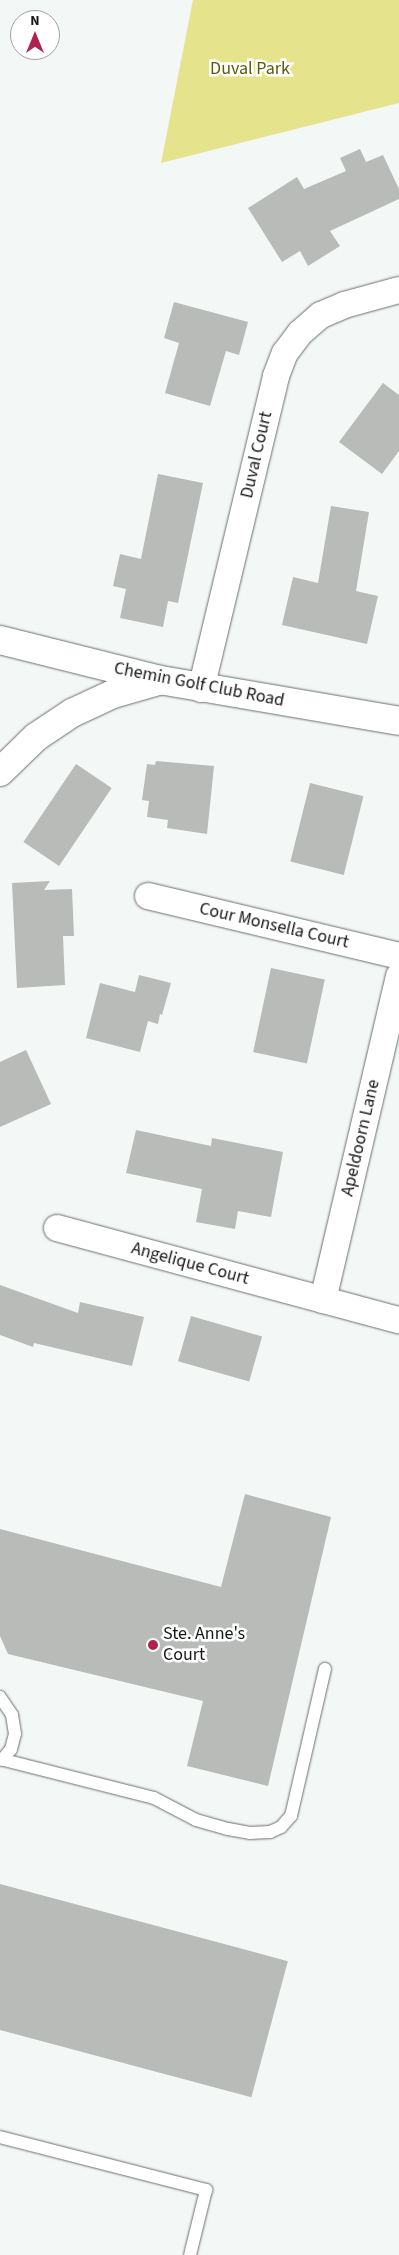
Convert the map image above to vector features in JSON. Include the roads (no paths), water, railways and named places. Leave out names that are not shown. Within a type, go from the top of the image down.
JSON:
[{"type":"street","name":"Duval Court","points":[[201,688],[276,376],[286,353],[300,333],[321,315],[344,305],[399,290]]},
{"type":"street","name":"Chemin Golf Club Road","points":[[0,640],[160,680],[399,721]]},
{"type":"street","points":[[0,772],[36,736],[72,713],[113,694],[160,680]]},
{"type":"street","name":"Cour Monsella Court","points":[[148,896],[399,956]]},
{"type":"street","name":"Apeldoorn Lane","points":[[323,1300],[399,976]]},
{"type":"street","name":"Angelique Court","points":[[57,1228],[399,1320]]},
{"type":"lane","points":[[0,1697],[12,1715],[15,1734],[11,1748],[1,1759],[154,1798],[196,1820],[228,1829],[270,1832],[281,1827],[291,1816],[325,1669]]},
{"type":"lane","points":[[1,2141],[206,2190],[190,2255]]},
{"type":"place","name":"Ste. Anne's Court","points":[[153,1645]]},
{"type":"park label","name":"Duval Park","points":[[250,69]]}]
